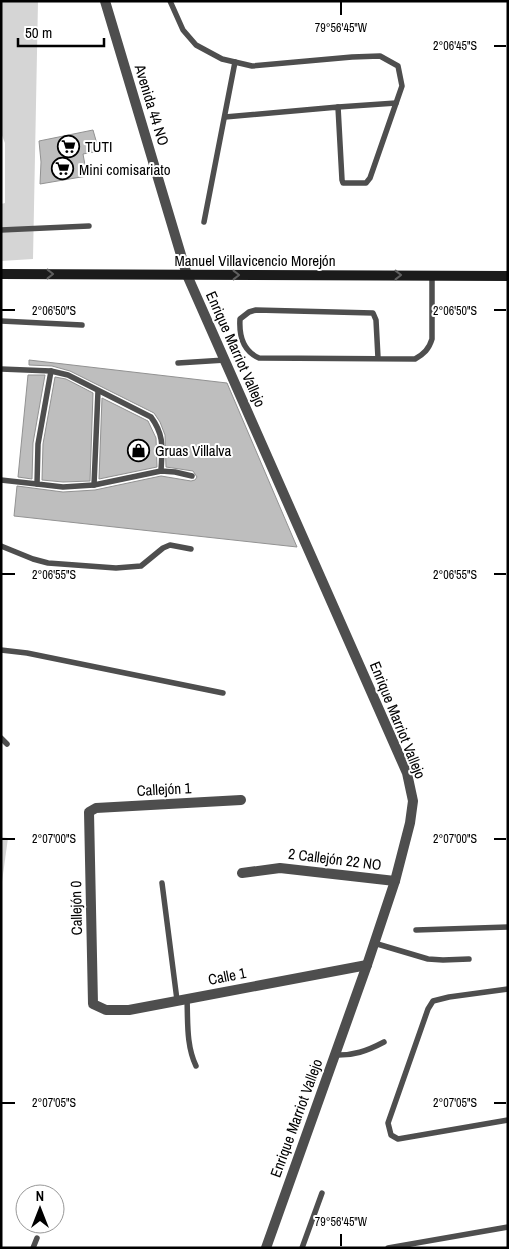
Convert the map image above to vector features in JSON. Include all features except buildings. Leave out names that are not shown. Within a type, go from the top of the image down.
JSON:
[{"type":"street","name":"Avenida 44 NO","points":[[105,1],[187,275]]},
{"type":"street","name":"Manuel Villavicencio Morejón","points":[[1,274],[508,276]]},
{"type":"street","name":"Enrique Marriot Vallejo","points":[[187,275],[407,773],[413,801],[410,823],[374,943],[266,1248]]},
{"type":"street","name":"Callejón 1","points":[[89,812],[96,808],[241,800]]},
{"type":"street","name":"Callejón 0","points":[[89,812],[93,1004]]},
{"type":"street","name":"2 Callejón 22 NO","points":[[242,873],[280,868],[394,881]]},
{"type":"street","name":"Calle 1","points":[[93,1004],[106,1010],[129,1010],[366,965]]},
{"type":"lane","points":[[170,1],[183,30],[196,45],[222,59],[252,66],[380,56],[398,66],[402,86],[370,178],[366,183],[343,182],[338,107]]},
{"type":"lane","points":[[204,222],[215,159],[236,62]]},
{"type":"lane","points":[[225,117],[396,103]]},
{"type":"lane","points":[[1,230],[89,226]]},
{"type":"lane","points":[[378,358],[376,320],[373,313],[256,310],[240,318],[240,335],[246,348],[250,354],[259,358],[378,358],[415,358],[430,346],[432,339],[432,275]]},
{"type":"lane","points":[[1,321],[82,325]]},
{"type":"lane","points":[[178,364],[224,360]]},
{"type":"lane","points":[[1,369],[51,371],[68,375],[152,416],[160,428],[162,443],[161,471]]},
{"type":"lane","points":[[37,484],[38,444],[51,371]]},
{"type":"lane","points":[[94,485],[98,391]]},
{"type":"lane","points":[[1,480],[63,487],[94,485],[161,471],[192,476]]},
{"type":"lane","points":[[1,546],[48,563],[116,568],[142,566],[163,548],[170,545],[191,549]]},
{"type":"lane","points":[[1,650],[27,653],[223,693]]},
{"type":"lane","points":[[1,738],[7,744]]},
{"type":"lane","points":[[162,883],[191,1056],[196,1066]]},
{"type":"lane","points":[[416,930],[508,927]]},
{"type":"lane","points":[[374,943],[428,959],[469,959]]},
{"type":"lane","points":[[508,988],[433,1001],[428,1008],[388,1123],[391,1135],[398,1139],[508,1120]]},
{"type":"lane","points":[[334,1055],[348,1056],[361,1053],[384,1042]]},
{"type":"lane","points":[[302,1248],[322,1192]]},
{"type":"lane","points":[[388,1248],[508,1227]]},
{"type":"lane","points":[[33,1248],[37,1238]]},
{"type":"shaded area","points":[[1,1],[38,1],[33,259],[1,261],[1,204],[5,203],[5,143],[1,133]]},
{"type":"shaded area","points":[[1,837],[8,838],[1,889]]},
{"type":"place","name":"TUTI","points":[[69,146]]},
{"type":"place","name":"Mini comisariato","points":[[63,169]]},
{"type":"place","name":"Gruas Villalva","points":[[139,450]]}]
